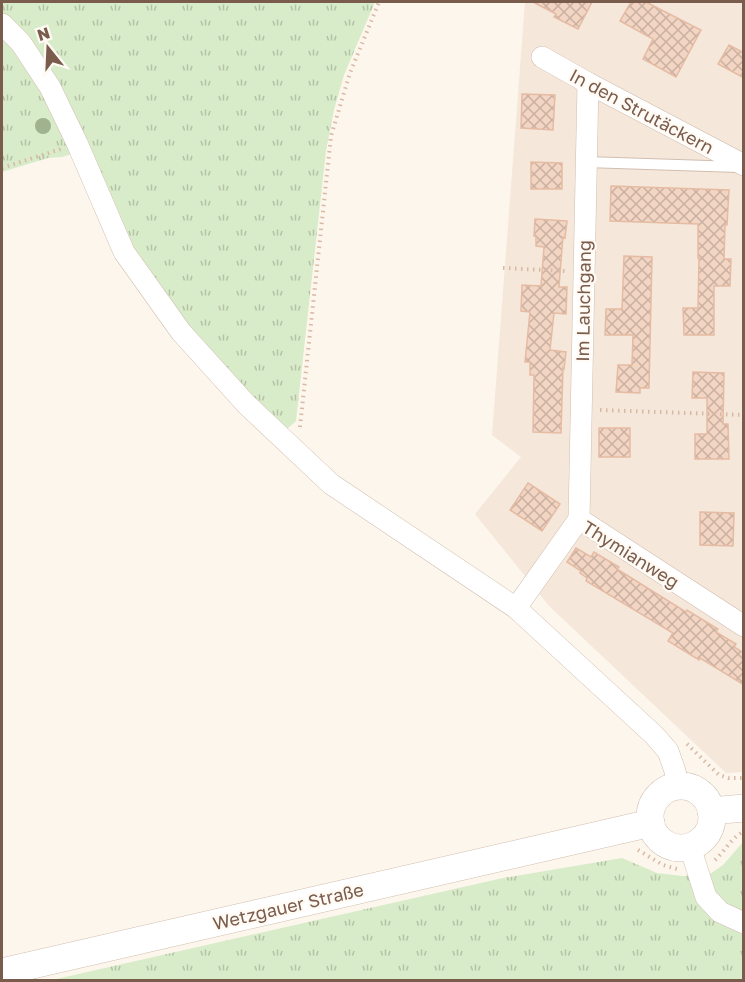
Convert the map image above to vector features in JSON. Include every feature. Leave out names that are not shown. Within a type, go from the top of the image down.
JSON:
[{"type":"street","points":[[2,24],[21,43],[50,87],[124,252],[181,332],[246,404],[331,484],[516,608],[654,735],[668,751],[679,786]]},
{"type":"street","name":"In den Strutäckern","points":[[542,57],[744,166]]},
{"type":"street","name":"Im Lauchgang","points":[[579,519],[588,83]]},
{"type":"street","name":"Thymianweg","points":[[516,608],[579,519],[744,626]]},
{"type":"street","points":[[694,857],[667,844],[657,836],[651,823],[652,809],[658,797],[667,790],[679,786],[691,788],[703,795],[711,811],[712,820],[709,832],[702,840],[694,857],[706,897],[720,912],[744,923]]},
{"type":"street","points":[[711,811],[744,808]]},
{"type":"street","name":"Wetzgauer Straße","points":[[2,972],[651,823]]},
{"type":"lane","points":[[586,162],[744,166]]},
{"type":"path","points":[[290,446],[299,432],[331,136],[350,73],[380,2]]},
{"type":"path","points":[[2,168],[77,143]]},
{"type":"path","points":[[503,268],[584,272]]},
{"type":"path","points":[[581,409],[744,415]]},
{"type":"path","points":[[694,857],[712,863],[734,838],[744,832]]},
{"type":"shaded area","points":[[525,2],[743,2],[743,772],[726,773],[549,606],[475,514],[521,457],[492,435]]},
{"type":"green space","points":[[2,2],[375,2],[344,75],[334,110],[326,151],[296,421],[287,429],[217,365],[138,259],[87,149],[2,172]]},
{"type":"green space","points":[[743,842],[743,980],[52,980],[503,878],[622,858],[657,873],[683,876],[710,874],[723,865]]},
{"type":"building","points":[[533,2],[592,2],[578,29],[554,17],[556,14]]},
{"type":"building","points":[[631,2],[646,2],[701,30],[676,77],[643,59],[653,39],[620,21]]},
{"type":"building","points":[[729,45],[744,53],[744,78],[718,64]]},
{"type":"building","points":[[522,94],[555,95],[553,130],[521,128]]},
{"type":"building","points":[[531,162],[562,163],[562,189],[531,189]]},
{"type":"building","points":[[611,186],[729,190],[724,259],[731,259],[730,286],[714,286],[714,335],[684,335],[683,308],[698,308],[698,224],[610,221]]},
{"type":"building","points":[[535,219],[567,221],[565,238],[563,237],[559,287],[567,287],[566,314],[554,313],[550,350],[566,352],[563,368],[561,433],[533,432],[534,375],[530,375],[530,362],[525,362],[530,312],[521,311],[522,285],[541,286],[544,247],[536,246]]},
{"type":"building","points":[[624,256],[652,257],[649,388],[640,388],[640,393],[616,392],[618,365],[632,365],[633,335],[605,335],[606,309],[622,309]]},
{"type":"building","points":[[693,372],[724,373],[723,424],[728,424],[729,459],[695,459],[695,434],[707,434],[707,398],[692,398]]},
{"type":"building","points":[[599,428],[630,428],[630,457],[599,457]]},
{"type":"building","points":[[528,483],[560,504],[542,531],[510,510]]},
{"type":"building","points":[[700,512],[734,513],[733,546],[700,545]]},
{"type":"building","points":[[576,548],[591,557],[594,552],[686,612],[687,610],[718,629],[716,632],[736,644],[734,647],[744,653],[744,685],[668,641],[673,633],[586,581],[587,578],[580,573],[581,571],[567,562]]}]
